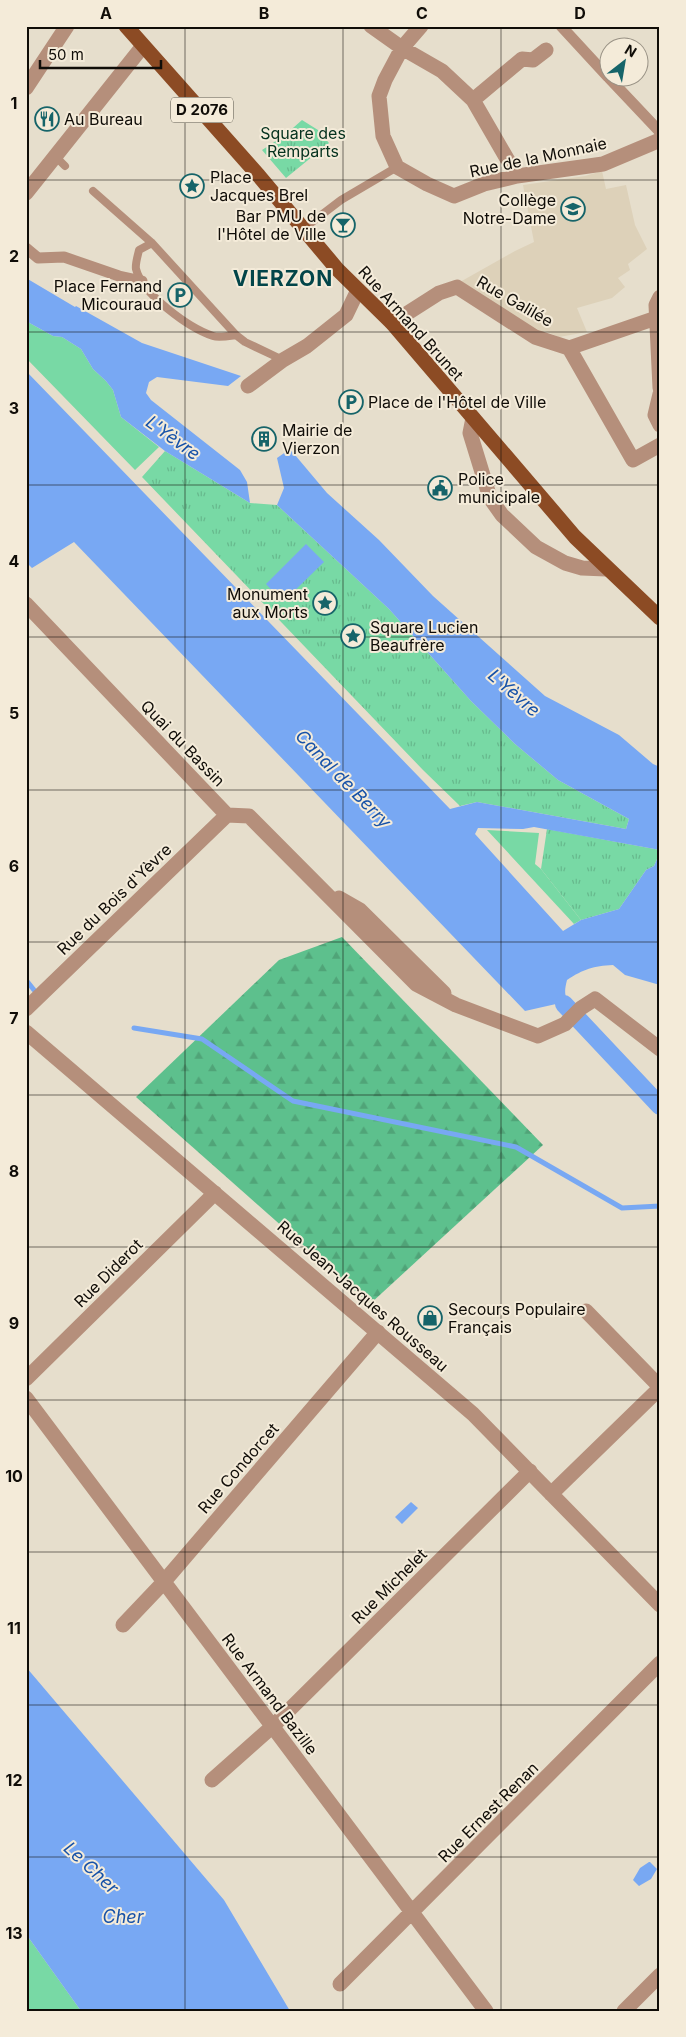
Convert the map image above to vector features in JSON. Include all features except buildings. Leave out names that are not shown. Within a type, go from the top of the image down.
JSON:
[{"type":"main road","name":"D 2076","points":[[127,27],[143,46]]},
{"type":"main road","name":"Rue Armand Brunet","points":[[143,46],[259,176],[337,269],[392,323],[575,537],[606,569],[660,618]]},
{"type":"street","points":[[26,88],[67,26]]},
{"type":"street","points":[[371,26],[402,48],[442,72],[473,100],[517,176]]},
{"type":"street","points":[[397,167],[383,136],[379,96],[385,80],[402,48],[421,26]]},
{"type":"street","points":[[561,26],[598,65]]},
{"type":"street","points":[[26,193],[60,161],[143,46]]},
{"type":"street","points":[[473,100],[522,59],[533,60],[546,50]]},
{"type":"street","points":[[619,88],[660,132]]},
{"type":"street","name":"Rue de la Monnaie","points":[[397,167],[427,184],[454,196],[484,184],[517,176],[603,164],[660,140]]},
{"type":"street","points":[[26,248],[38,258],[64,257],[119,276],[142,281]]},
{"type":"street","name":"Rue Galilée","points":[[392,323],[439,293],[457,287],[535,337],[569,348]]},
{"type":"street","points":[[248,386],[283,360],[307,346],[346,315],[358,290]]},
{"type":"street","points":[[660,297],[656,305],[660,388]]},
{"type":"street","points":[[656,318],[569,348],[633,460],[660,445]]},
{"type":"street","points":[[660,394],[656,415],[660,425]]},
{"type":"street","points":[[473,418],[470,434],[490,498],[502,515],[536,547],[565,564],[582,568],[606,569]]},
{"type":"street","name":"Quai du Bassin","points":[[26,604],[227,815]]},
{"type":"street","points":[[227,815],[249,816],[323,889],[360,910],[456,1005],[538,1036],[565,1024],[581,1008],[596,999],[660,1049]]},
{"type":"street","name":"Rue du Bois d'Yèvre","points":[[26,1009],[227,815]]},
{"type":"street","name":"Rue Jean-Jacques Rousseau","points":[[26,1032],[473,1414],[660,1605]]},
{"type":"street","name":"Rue Diderot","points":[[26,1379],[215,1193]]},
{"type":"street","points":[[551,1494],[660,1388],[586,1311]]},
{"type":"street","name":"Rue Condorcet","points":[[123,1625],[164,1581],[378,1332]]},
{"type":"street","name":"Rue Armand Bazille","points":[[26,1398],[486,2011]]},
{"type":"street","name":"Rue Michelet","points":[[212,1780],[273,1726],[530,1471]]},
{"type":"street","name":"Rue Ernest Renan","points":[[340,1984],[660,1663]]},
{"type":"street","points":[[624,2011],[660,1975]]},
{"type":"lane","points":[[303,229],[341,200],[397,167]]},
{"type":"lane","points":[[93,191],[152,243],[236,335],[245,342],[283,360]]},
{"type":"lane","points":[[152,243],[139,250],[136,268],[142,281],[158,302],[190,324],[214,337],[236,335]]},
{"type":"shaded area","points":[[602,171],[606,189],[626,185],[635,225],[647,249],[628,264],[630,270],[618,278],[625,287],[612,298],[577,308],[587,332],[559,337],[545,331],[540,333],[460,282],[534,242],[523,185],[585,176]]},
{"type":"green space","name":"Square des Remparts","points":[[302,120],[318,130],[329,143],[286,178],[262,150],[285,135]]},
{"type":"green space","points":[[26,321],[53,336],[62,337],[81,349],[93,369],[113,390],[121,417],[159,447],[135,470],[26,358]]},
{"type":"green space","name":"Square Lucien Beaufrère","points":[[165,451],[250,503],[277,505],[389,609],[471,701],[515,744],[558,780],[629,819],[626,829],[477,802],[460,806],[423,770],[142,477]]},
{"type":"green space","points":[[547,829],[660,850],[660,852],[654,866],[646,870],[619,909],[581,920],[541,869]]},
{"type":"green space","points":[[487,830],[539,833],[535,864],[581,920],[574,924]]},
{"type":"green space","points":[[342,937],[543,1145],[370,1304],[136,1097],[279,960]]},
{"type":"green space","points":[[26,1934],[81,2011],[26,2011]]},
{"type":"water","name":"L'Yèvre","points":[[26,278],[142,343],[241,376],[228,386],[157,377],[149,382],[146,393],[151,400],[240,470],[247,482],[250,503],[165,451],[121,417],[113,390],[93,369],[81,349],[62,337],[53,336],[26,321]]},
{"type":"water","name":"L'Yèvre","points":[[26,371],[450,809],[477,802],[626,829],[629,819],[558,780],[515,744],[471,701],[389,609],[277,505],[284,488],[277,458],[290,449],[327,493],[379,540],[433,596],[545,696],[619,735],[653,764],[660,767],[660,850],[534,827],[523,829],[478,828],[475,834],[563,931],[581,920],[619,909],[646,870],[654,866],[660,852],[660,985],[625,975],[613,965],[594,967],[567,980],[565,994],[572,1007],[567,1012],[556,1004],[525,1011],[74,542],[32,568],[26,562]]},
{"type":"water","points":[[306,544],[324,562],[283,602],[266,584]]},
{"type":"water","points":[[411,1502],[418,1508],[402,1524],[395,1517]]},
{"type":"water","name":"Cher","points":[[26,1667],[224,1900],[290,2011],[81,2011],[26,1934]]},
{"type":"water","points":[[649,1862],[657,1869],[651,1879],[639,1886],[633,1880],[640,1868]]},
{"type":"waterway","points":[[26,980],[34,990]]},
{"type":"waterway","name":"Canal de Berry","points":[[564,1004],[660,1106]]},
{"type":"waterway","points":[[134,1028],[202,1039],[293,1101],[516,1147],[622,1208],[660,1206]]},
{"type":"place","name":"Au Bureau","points":[[47,119]]},
{"type":"place","name":"Place Jacques Brel","points":[[192,186]]},
{"type":"place","name":"Collège Notre-Dame","points":[[573,209]]},
{"type":"place","name":"Bar PMU de l'Hôtel de Ville","points":[[343,225]]},
{"type":"place","name":"Place Fernand Micouraud","points":[[180,295]]},
{"type":"place","name":"Place de l'Hôtel de Ville","points":[[351,402]]},
{"type":"place","name":"Mairie de Vierzon","points":[[264,439]]},
{"type":"place","name":"Police municipale","points":[[440,488]]},
{"type":"place","name":"Monument aux Morts","points":[[325,603]]},
{"type":"place","name":"Square Lucien Beaufrère","points":[[353,636]]},
{"type":"place","name":"Secours Populaire Français","points":[[430,1318]]},
{"type":"district","name":"VIERZON","points":[[283,279]]},
{"type":"water label","name":"Le Cher","points":[[91,1868]]}]
